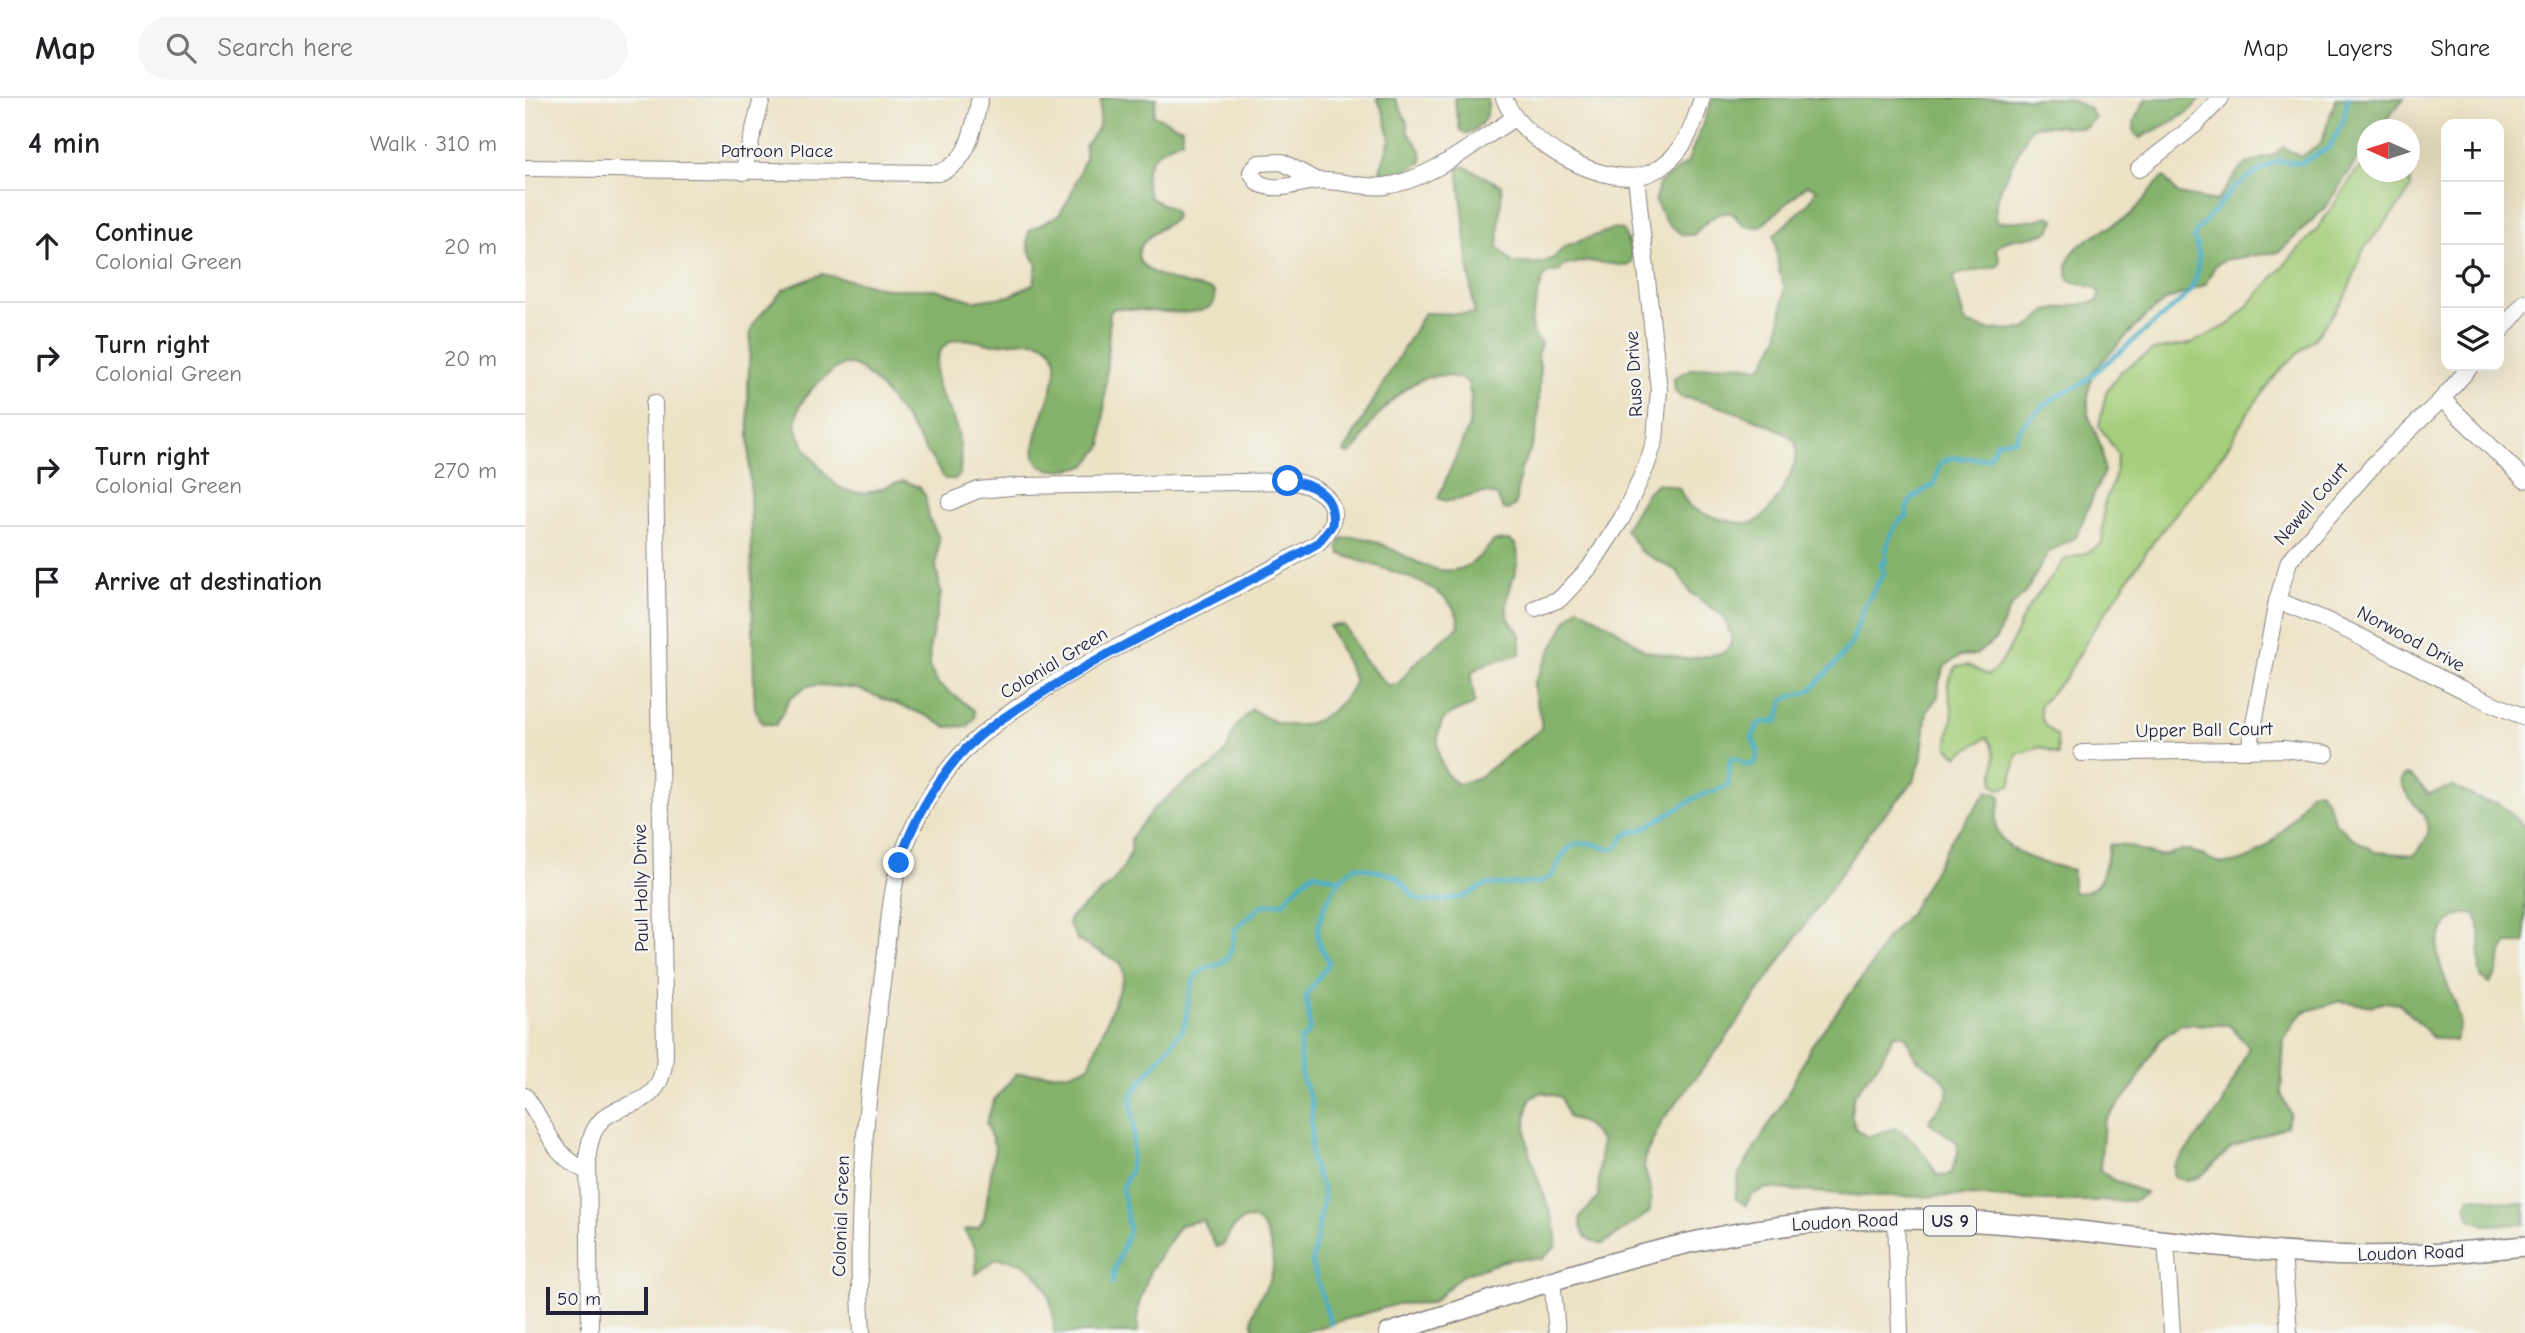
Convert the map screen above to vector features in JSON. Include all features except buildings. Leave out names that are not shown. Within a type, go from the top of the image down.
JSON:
[{"type":"main road","name":"Loudon Road","points":[[1389,1333],[1552,1279],[1655,1249],[1727,1234],[1829,1221],[1941,1220],[2283,1252],[2385,1255],[2525,1246]]},
{"type":"street","points":[[743,172],[762,98]]},
{"type":"street","name":"Patroon Place","points":[[525,169],[945,171],[957,164],[965,153],[980,98]]},
{"type":"street","points":[[1504,98],[1513,119],[1543,145],[1566,158],[1612,174],[1636,177],[1661,167],[1682,147],[1690,133],[1702,98]]},
{"type":"street","points":[[2139,169],[2195,125],[2221,98]]},
{"type":"street","points":[[1317,181],[1367,187],[1395,184],[1446,160],[1513,119]]},
{"type":"street","name":"Ruso Drive","points":[[1536,608],[1560,599],[1590,567],[1622,519],[1646,467],[1655,440],[1659,390],[1636,177]]},
{"type":"street","points":[[2504,327],[2525,302]]},
{"type":"street","name":"Newell Court","points":[[2249,750],[2277,601],[2287,566],[2298,548],[2376,462],[2442,399],[2467,371]]},
{"type":"street","points":[[2442,399],[2525,480]]},
{"type":"street","name":"Paul Holly Drive","points":[[590,1333],[589,1144],[597,1123],[609,1112],[648,1098],[659,1086],[665,1067],[654,403]]},
{"type":"street","name":"Colonial Green","points":[[862,1333],[859,1269],[865,1134],[876,1029],[897,875],[908,839],[925,804],[959,757],[1000,721],[1099,659],[1318,543],[1330,529],[1333,518],[1331,504],[1322,491],[1305,484],[1276,481],[1022,486],[978,490],[950,502]]},
{"type":"street","name":"Norwood Drive","points":[[2277,601],[2348,628],[2459,689],[2525,717]]},
{"type":"street","name":"Upper Ball Court","points":[[2082,753],[2284,749],[2326,754]]},
{"type":"street","points":[[525,1096],[557,1151],[588,1172]]},
{"type":"street","points":[[1896,1219],[1900,1333]]},
{"type":"street","points":[[2166,1241],[2172,1333]]},
{"type":"street","points":[[2283,1252],[2289,1333]]},
{"type":"street","points":[[1552,1279],[1557,1333]]},
{"type":"green space","points":[[1101,98],[1156,98],[1153,115],[1182,128],[1182,140],[1156,155],[1147,169],[1146,177],[1150,198],[1172,209],[1176,214],[1174,220],[1151,235],[1140,248],[1139,259],[1146,268],[1158,275],[1212,290],[1215,292],[1214,303],[1196,311],[1114,308],[1110,313],[1102,446],[1086,466],[1054,470],[1039,464],[1034,452],[1056,372],[1055,355],[1045,344],[1039,342],[992,344],[961,339],[946,344],[940,351],[936,367],[937,382],[954,421],[960,447],[960,474],[955,479],[945,479],[883,391],[854,366],[842,365],[818,383],[799,408],[797,428],[806,448],[830,479],[837,486],[860,493],[904,481],[919,487],[925,495],[929,518],[939,538],[936,566],[941,594],[930,644],[929,667],[938,684],[974,710],[975,717],[968,726],[946,727],[927,716],[858,689],[822,685],[807,686],[790,698],[776,725],[762,723],[755,708],[754,686],[748,386],[751,331],[755,321],[784,289],[822,274],[889,289],[935,289],[975,301],[1010,296],[1034,283],[1037,264],[1028,245],[1029,231],[1059,215],[1069,199],[1085,158],[1085,146],[1099,126]]},
{"type":"green space","points":[[1377,98],[1395,98],[1407,122],[1408,132],[1421,150],[1422,162],[1395,174],[1380,170],[1390,140],[1385,116]]},
{"type":"green space","points":[[1454,98],[1488,98],[1484,120],[1467,134],[1460,130]]},
{"type":"green space","points":[[1713,98],[2066,98],[2089,108],[2095,118],[2085,128],[2037,125],[2030,128],[1997,201],[1998,222],[2036,220],[2049,216],[2055,220],[2050,230],[2037,236],[2007,241],[1996,249],[2000,259],[1998,266],[1959,274],[1953,278],[1964,319],[1968,324],[1990,330],[2026,329],[2047,311],[2098,301],[2100,293],[2096,288],[2069,280],[2067,267],[2070,257],[2088,240],[2131,214],[2164,177],[2178,194],[2217,201],[2239,170],[2248,163],[2274,155],[2283,147],[2301,157],[2321,143],[2336,98],[2404,98],[2387,119],[2357,119],[2357,159],[2324,209],[2279,252],[2224,260],[2215,266],[2205,285],[2167,300],[2147,315],[2093,371],[2088,392],[2088,414],[2102,449],[2104,471],[2076,537],[2048,553],[2026,592],[2010,608],[1996,639],[1975,655],[1960,656],[1945,666],[1939,682],[1938,697],[1927,711],[1921,761],[1912,784],[1871,830],[1723,1043],[1662,1121],[1646,1154],[1644,1167],[1651,1191],[1650,1212],[1603,1244],[1585,1236],[1580,1217],[1598,1198],[1601,1141],[1587,1125],[1568,1117],[1561,1097],[1542,1092],[1531,1098],[1526,1133],[1534,1168],[1557,1235],[1556,1246],[1542,1259],[1510,1259],[1461,1276],[1432,1303],[1397,1304],[1300,1333],[1257,1333],[1253,1315],[1272,1272],[1268,1237],[1256,1221],[1248,1219],[1232,1230],[1223,1245],[1216,1247],[1203,1220],[1180,1225],[1150,1271],[1138,1307],[1138,1333],[1054,1333],[1047,1292],[1034,1272],[1024,1264],[996,1259],[976,1274],[976,1249],[964,1230],[978,1228],[984,1219],[995,1147],[986,1123],[994,1100],[1016,1074],[1070,1073],[1089,1066],[1124,977],[1121,963],[1078,941],[1068,923],[1070,918],[1113,882],[1131,852],[1131,838],[1153,809],[1186,782],[1214,766],[1228,748],[1234,729],[1252,709],[1275,722],[1305,724],[1326,715],[1343,700],[1355,681],[1329,626],[1344,625],[1363,659],[1387,685],[1398,684],[1413,665],[1459,626],[1455,611],[1445,598],[1412,579],[1341,554],[1338,548],[1341,539],[1357,537],[1373,541],[1438,570],[1454,570],[1474,562],[1494,541],[1510,540],[1516,545],[1517,563],[1507,607],[1509,619],[1520,634],[1520,654],[1488,663],[1473,671],[1471,679],[1474,704],[1447,716],[1440,727],[1438,746],[1442,766],[1453,780],[1460,784],[1479,777],[1541,729],[1534,683],[1567,620],[1578,607],[1646,651],[1686,659],[1723,653],[1730,646],[1732,636],[1723,616],[1691,593],[1677,571],[1641,552],[1625,529],[1648,491],[1658,483],[1679,488],[1688,504],[1696,510],[1723,520],[1743,523],[1757,521],[1764,516],[1785,485],[1795,460],[1795,442],[1776,428],[1760,421],[1681,397],[1675,392],[1674,378],[1691,369],[1729,364],[1757,367],[1763,365],[1778,338],[1785,288],[1779,271],[1774,235],[1808,204],[1817,189],[1807,185],[1760,227],[1744,226],[1732,213],[1725,213],[1715,216],[1693,235],[1683,235],[1667,223],[1655,201],[1659,183],[1687,163]]},
{"type":"green space","points":[[2146,98],[2202,98],[2186,114],[2140,138],[2134,132],[2134,121]]},
{"type":"green space","points":[[1458,166],[1466,167],[1502,186],[1498,247],[1512,263],[1542,263],[1554,258],[1565,246],[1613,229],[1623,230],[1632,253],[1631,263],[1627,266],[1587,261],[1562,266],[1560,271],[1544,276],[1531,325],[1541,344],[1537,355],[1540,365],[1538,423],[1532,447],[1521,468],[1515,505],[1508,510],[1503,509],[1497,496],[1490,494],[1453,500],[1438,498],[1469,426],[1471,398],[1468,382],[1454,377],[1440,375],[1415,382],[1375,419],[1354,450],[1349,454],[1344,452],[1424,313],[1474,314]]},
{"type":"green space","points":[[2357,170],[2357,182],[2410,182],[2411,188],[2402,202],[2363,250],[2346,296],[2316,337],[2281,369],[2246,415],[2226,450],[2154,541],[2092,632],[2066,677],[2040,705],[2044,723],[2057,736],[2058,755],[2042,747],[2017,754],[2010,786],[1998,789],[1993,784],[1994,754],[1987,737],[1957,756],[1948,748],[1953,712],[1948,683],[1956,667],[1967,665],[1988,675],[1995,669],[2007,654],[2027,610],[2064,560],[2091,551],[2102,543],[2104,504],[2114,480],[2118,454],[2099,426],[2106,393],[2120,372],[2153,350],[2190,344],[2232,323],[2317,229]]},
{"type":"green space","points":[[2405,775],[2411,776],[2429,794],[2453,786],[2483,801],[2499,803],[2525,827],[2525,943],[2508,943],[2490,983],[2481,977],[2480,932],[2476,915],[2457,916],[2440,936],[2438,947],[2442,972],[2460,1020],[2455,1041],[2433,1037],[2400,1004],[2385,1002],[2372,1006],[2340,1001],[2304,1012],[2284,1040],[2281,1093],[2290,1113],[2286,1126],[2231,1148],[2200,1177],[2186,1181],[2174,1176],[2174,1166],[2222,1106],[2249,1047],[2229,1025],[2181,1024],[2159,1041],[2135,1084],[2104,1122],[2100,1170],[2113,1180],[2146,1193],[2136,1201],[2045,1201],[1968,1196],[1876,1197],[1767,1188],[1751,1195],[1746,1205],[1735,1198],[1739,1174],[1786,1097],[1811,1046],[1871,966],[1885,940],[1910,913],[1951,840],[1988,791],[2001,796],[1996,818],[1997,830],[2003,840],[2012,849],[2037,861],[2073,870],[2073,892],[2083,892],[2090,890],[2101,879],[2109,845],[2127,846],[2160,856],[2187,850],[2222,863],[2250,858],[2263,850],[2285,828],[2310,792],[2319,790],[2326,799],[2336,824],[2349,835],[2375,852],[2414,855],[2424,842],[2428,831],[2427,823],[2410,799],[2401,779]],"holes":[[[1894,1034],[1906,1037],[1914,1055],[1943,1079],[1948,1089],[1944,1102],[1929,1122],[1958,1143],[1958,1153],[1951,1173],[1945,1176],[1937,1175],[1920,1148],[1902,1132],[1895,1128],[1867,1137],[1856,1129],[1851,1114],[1854,1095],[1881,1060]]]},
{"type":"green space","points":[[2470,1197],[2525,1204],[2525,1224],[2485,1225],[2470,1219],[2466,1206]]},
{"type":"waterway","points":[[1331,1324],[1312,1264],[1323,1190],[1311,1160],[1312,1103],[1302,1078],[1300,1040],[1307,1035],[1310,1027],[1306,995],[1329,963],[1319,943],[1319,923],[1328,900],[1342,879],[1357,866],[1396,876],[1415,898],[1427,902],[1463,897],[1486,885],[1539,883],[1552,876],[1562,856],[1571,847],[1585,843],[1616,849],[1626,834],[1643,829],[1697,797],[1728,786],[1730,759],[1736,758],[1748,766],[1756,762],[1758,752],[1752,738],[1759,723],[1778,721],[1783,700],[1811,690],[1852,642],[1865,605],[1884,573],[1881,564],[1886,561],[1891,535],[1898,523],[1907,516],[1911,501],[1934,485],[1940,464],[1950,458],[1988,458],[1997,442],[2016,439],[2018,432],[2032,416],[2063,393],[2079,386],[2176,305],[2190,292],[2196,278],[2199,254],[2194,238],[2196,232],[2231,191],[2253,174],[2278,161],[2301,163],[2329,148],[2343,122],[2348,98]]},
{"type":"waterway","points":[[1113,1283],[1114,1271],[1129,1230],[1122,1187],[1130,1171],[1134,1131],[1131,1095],[1183,1029],[1194,980],[1206,968],[1217,966],[1228,957],[1235,929],[1262,905],[1285,902],[1313,873],[1340,879]]},
{"type":"route","points":[[899,863],[921,811],[943,777],[978,738],[1000,721],[1086,666],[1318,543],[1332,525],[1331,504],[1317,488],[1288,481]]}]
